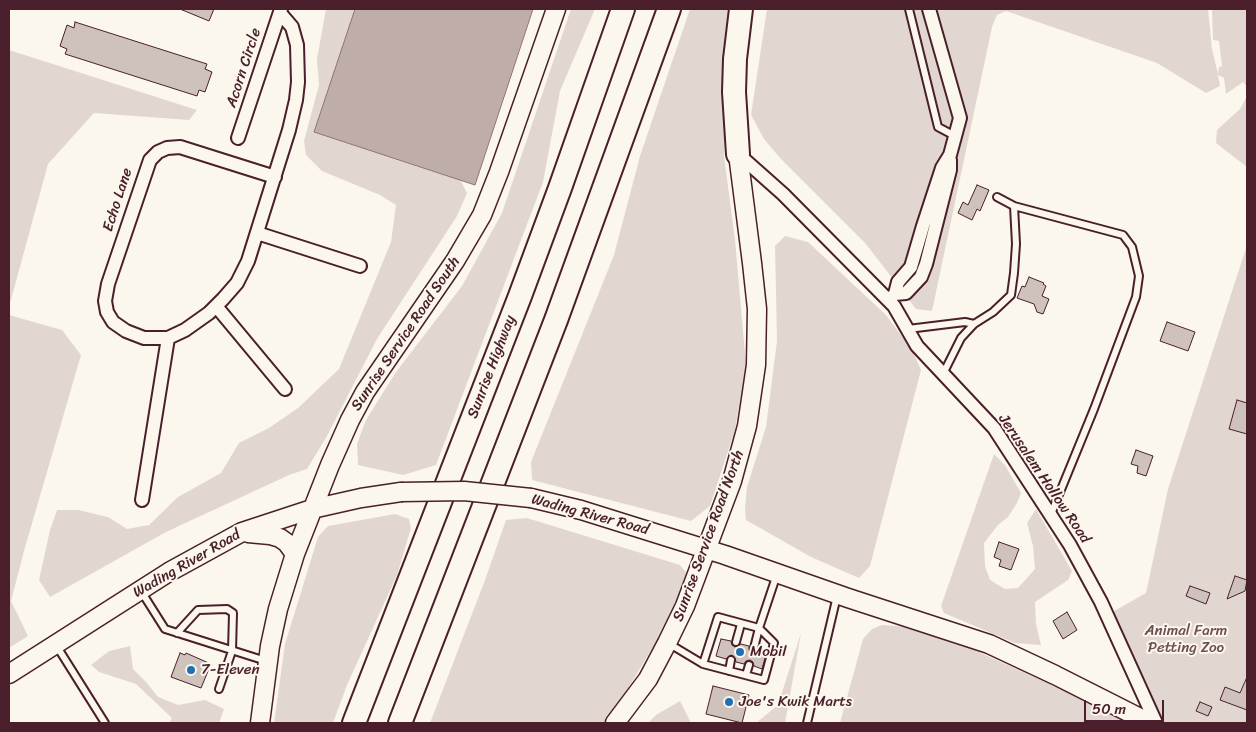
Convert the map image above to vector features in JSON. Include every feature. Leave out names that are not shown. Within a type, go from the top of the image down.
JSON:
[{"type":"highway","name":"Sunrise Highway","points":[[354,723],[520,296],[623,9]]},
{"type":"highway","points":[[400,723],[563,302],[669,9]]},
{"type":"highway","points":[[738,154],[734,92],[735,59],[741,9]]},
{"type":"street","name":"Sunrise Service Road South","points":[[260,723],[268,662],[278,608],[294,554],[343,434],[365,392],[455,261],[482,215],[503,163],[556,9]]},
{"type":"street","points":[[892,297],[906,293],[921,277],[926,264],[929,228],[950,170],[950,155],[960,118],[930,9]]},
{"type":"street","name":"Acorn Circle","points":[[238,138],[280,11]]},
{"type":"street","name":"Echo Lane","points":[[275,177],[180,147],[167,148],[158,152],[150,160],[108,284],[105,301],[107,312],[113,322],[126,332],[144,338],[168,338],[185,330],[216,306],[237,282],[248,261],[275,177],[296,100],[298,82],[297,45],[292,27],[280,11]]},
{"type":"street","name":"Jerusalem Hollow Road","points":[[738,154],[892,297],[894,306],[917,346],[994,428],[1070,544],[1101,602],[1156,723]]},
{"type":"street","name":"Sunrise Service Road North","points":[[615,723],[648,679],[688,597],[732,481],[751,407],[756,365],[755,288],[738,154]]},
{"type":"street","points":[[257,233],[360,266]]},
{"type":"street","points":[[216,306],[285,389]]},
{"type":"street","points":[[142,500],[168,338]]},
{"type":"street","name":"Wading River Road","points":[[9,674],[174,568],[242,532],[312,509],[361,498],[400,492],[464,491],[531,498],[587,512],[989,644],[1150,723]]},
{"type":"street","points":[[242,532],[280,538],[287,543],[294,554]]},
{"type":"lane","points":[[909,9],[938,127],[955,136]]},
{"type":"lane","points":[[997,197],[1014,206],[1124,235],[1132,247],[1139,276],[1136,297],[1094,409],[1051,514]]},
{"type":"lane","points":[[943,374],[961,338],[974,324],[992,312],[1011,295],[1016,244],[1014,206]]},
{"type":"lane","points":[[908,329],[965,322],[974,324]]},
{"type":"lane","points":[[754,648],[777,573]]},
{"type":"lane","points":[[140,590],[165,629],[268,662]]},
{"type":"lane","points":[[807,723],[838,594]]},
{"type":"lane","points":[[177,633],[198,610],[227,609],[233,613],[232,651],[219,689]]},
{"type":"lane","points":[[667,643],[703,664],[764,680],[774,643],[759,628],[718,617],[703,664]]},
{"type":"lane","points":[[736,642],[741,624]]},
{"type":"lane","points":[[56,644],[105,723]]},
{"type":"lane","points":[[729,671],[731,660]]},
{"type":"lane","points":[[746,675],[749,665]]},
{"type":"green space","points":[[326,9],[388,9],[453,166],[467,193],[457,216],[377,339],[327,436],[307,469],[289,475],[166,532],[50,597],[39,580],[50,530],[57,510],[78,510],[108,517],[127,529],[149,525],[178,497],[221,473],[239,443],[269,428],[298,408],[339,369],[391,242],[396,205],[380,195],[322,171],[306,155],[304,141],[319,85],[317,59]]},
{"type":"green space","points":[[571,9],[595,9],[560,91],[543,182],[436,465],[403,475],[358,465],[357,444],[366,420],[396,372],[462,286],[502,213]]},
{"type":"green space","points":[[690,9],[734,9],[726,101],[724,156],[735,240],[746,365],[735,430],[710,506],[691,521],[532,480],[531,462],[614,255],[640,156]]},
{"type":"green space","points":[[767,9],[1208,9],[1212,49],[1218,74],[1219,67],[1222,66],[1219,41],[1213,40],[1212,9],[1247,9],[1247,87],[1243,82],[1226,94],[1224,78],[1218,75],[1220,86],[1206,93],[1157,63],[1006,11],[997,15],[992,27],[932,311],[916,309],[866,244],[780,158],[764,139],[751,115]]},
{"type":"green space","points":[[9,50],[197,110],[189,120],[94,113],[48,164],[9,307]]},
{"type":"green space","points":[[1247,96],[1247,167],[1216,143],[1217,130],[1240,109]]},
{"type":"green space","points":[[785,236],[808,242],[886,315],[912,350],[921,370],[870,566],[859,578],[811,557],[746,520],[747,487],[766,427],[777,341],[775,246]]},
{"type":"green space","name":"Animal Farm Petting Zoo","points":[[1247,245],[1247,723],[1157,723],[1107,615],[1146,593],[1168,489]]},
{"type":"green space","points":[[9,315],[62,330],[81,355],[11,601],[28,636],[9,648]]},
{"type":"green space","points":[[994,454],[1005,465],[1021,493],[1008,517],[998,525],[984,543],[985,566],[990,580],[1005,589],[1018,588],[1035,569],[1033,546],[1027,523],[1036,509],[1072,571],[1068,580],[1035,602],[1036,624],[1041,645],[1015,643],[944,613],[941,606]]},
{"type":"green space","points":[[395,514],[409,519],[411,528],[397,575],[347,685],[333,723],[274,723],[285,644],[318,537],[328,526]]},
{"type":"green space","points":[[527,518],[680,565],[689,576],[662,632],[610,718],[603,723],[430,723],[506,520]]},
{"type":"green space","points":[[882,625],[909,627],[972,649],[1135,723],[840,723],[863,639],[872,629]]},
{"type":"green space","points":[[801,633],[785,723],[756,723],[778,705]]},
{"type":"green space","points":[[130,646],[133,669],[158,697],[178,705],[205,700],[224,709],[219,723],[169,723],[172,718],[136,684],[99,672],[91,665],[109,651]]},
{"type":"green space","points":[[680,701],[691,723],[648,723],[656,715]]},
{"type":"shaded area","points":[[355,9],[533,9],[475,185],[314,132]]},
{"type":"building","points":[[180,9],[214,9],[209,21]]},
{"type":"building","points":[[75,22],[207,64],[205,69],[212,72],[205,92],[199,90],[197,96],[65,54],[67,49],[60,46],[67,25],[74,28]]},
{"type":"building","points":[[977,185],[989,190],[980,211],[977,209],[972,220],[958,213],[963,202],[968,205]]},
{"type":"building","points":[[1029,277],[1044,283],[1046,286],[1042,296],[1049,299],[1043,314],[1037,312],[1034,304],[1017,298],[1022,286],[1025,287]]},
{"type":"building","points":[[1167,322],[1195,332],[1188,351],[1160,341]]},
{"type":"building","points":[[1237,400],[1247,403],[1247,434],[1229,429]]},
{"type":"building","points":[[1136,450],[1153,456],[1146,476],[1137,473],[1138,466],[1131,464]]},
{"type":"building","points":[[999,542],[1019,549],[1011,570],[999,566],[1001,560],[994,557]]},
{"type":"building","points":[[1235,576],[1247,580],[1245,591],[1227,599]]},
{"type":"building","points":[[1190,586],[1210,593],[1206,604],[1186,596]]},
{"type":"building","points":[[1067,612],[1077,630],[1063,639],[1053,621]]},
{"type":"building","points":[[721,639],[731,641],[735,647],[741,644],[749,646],[749,650],[752,653],[756,653],[759,649],[767,651],[762,669],[754,666],[750,660],[744,664],[736,662],[732,655],[726,659],[716,656]]},
{"type":"building","name":"7-Eleven","points":[[180,653],[185,655],[186,653],[211,664],[201,688],[171,677]]},
{"type":"building","points":[[1247,677],[1247,710],[1220,700],[1225,687],[1240,693]]},
{"type":"building","points":[[713,686],[749,695],[742,723],[706,714]]},
{"type":"building","points":[[1200,702],[1212,707],[1208,716],[1196,711]]},
{"type":"place","name":"Mobil","points":[[740,652]]},
{"type":"place","name":"7-Eleven","points":[[191,670]]},
{"type":"place","name":"Joe's Kwik Marts","points":[[729,702]]}]
